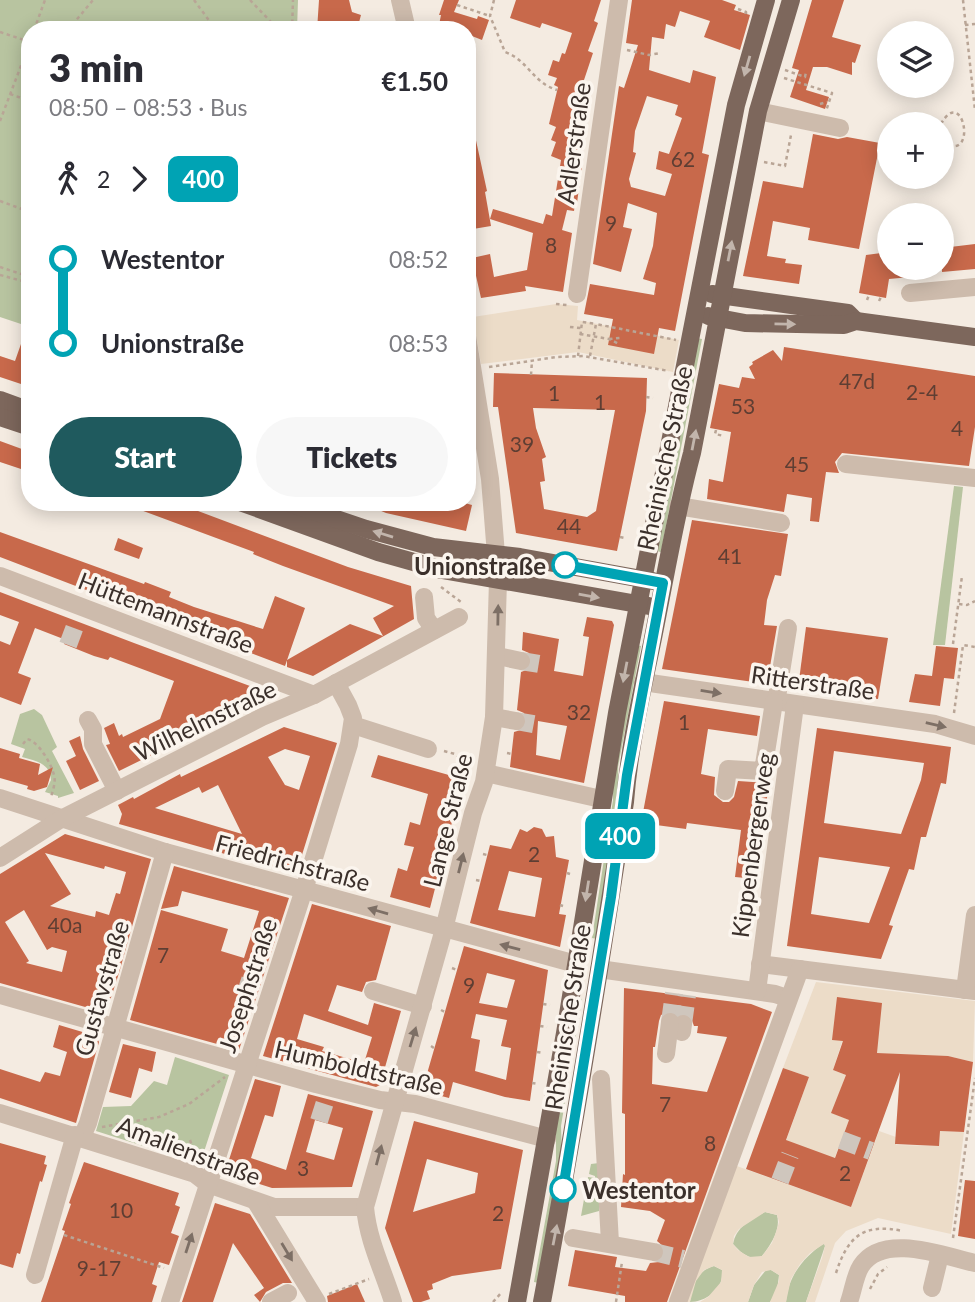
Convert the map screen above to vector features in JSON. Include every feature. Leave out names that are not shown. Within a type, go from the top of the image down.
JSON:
[{"type":"main road","name":"Rheinische Straße","points":[[510,1296],[547,1139],[601,799],[698,292],[736,105],[765,0]]},
{"type":"main road","name":"Rheinische Straße","points":[[542,1302],[599,970],[643,682],[678,506],[692,453],[758,111],[789,4]]},
{"type":"main road","points":[[698,292],[848,313],[856,321]]},
{"type":"main road","points":[[694,314],[745,323],[844,325],[856,321],[975,337]]},
{"type":"main road","points":[[0,400],[21,408]]},
{"type":"main road","points":[[0,417],[21,424]]},
{"type":"main road","points":[[265,511],[378,552],[442,570],[659,608]]},
{"type":"main road","points":[[313,511],[405,541],[663,583]]},
{"type":"main road","points":[[576,964],[599,970]]},
{"type":"street","points":[[400,0],[405,21]]},
{"type":"street","name":"Adlerstraße","points":[[577,294],[619,0]]},
{"type":"street","points":[[765,0],[789,4]]},
{"type":"street","points":[[758,111],[840,128]]},
{"type":"street","points":[[910,293],[975,287]]},
{"type":"street","name":"Lange Straße","points":[[393,1302],[372,1247],[365,1207],[486,773],[494,717],[498,656],[498,580],[490,479],[476,392]]},
{"type":"street","points":[[846,464],[975,478]]},
{"type":"street","points":[[678,506],[781,523]]},
{"type":"street","name":"Hüttemannstraße","points":[[0,576],[79,614],[314,695]]},
{"type":"street","points":[[424,597],[426,618],[434,630]]},
{"type":"street","name":"Wilhelmstraße","points":[[0,858],[53,816],[117,791],[262,717],[314,695],[459,617]]},
{"type":"street","points":[[725,791],[728,769],[763,771],[788,628]]},
{"type":"street","points":[[498,656],[522,661]]},
{"type":"street","name":"Ritterstraße","points":[[643,682],[935,724],[975,736]]},
{"type":"street","points":[[336,683],[351,712],[353,725],[428,749]]},
{"type":"street","name":"Kippenbergerweg","points":[[757,991],[795,705]]},
{"type":"street","points":[[494,717],[516,721]]},
{"type":"street","points":[[88,720],[93,729],[93,744],[117,791]]},
{"type":"street","name":"Josephstraße","points":[[170,1302],[264,993],[304,890],[353,725]]},
{"type":"street","points":[[486,773],[601,799]]},
{"type":"street","name":"Friedrichstraße","points":[[0,798],[165,852],[576,964]]},
{"type":"street","name":"Gustavstraße","points":[[35,1275],[47,1230],[115,1027],[165,852]]},
{"type":"street","points":[[760,964],[970,990],[975,915]]},
{"type":"street","points":[[678,1302],[688,1260],[729,1163],[800,969]]},
{"type":"street","points":[[599,970],[682,988],[757,991],[784,997],[787,1003]]},
{"type":"street","points":[[373,991],[423,1006]]},
{"type":"street","name":"Humboldtstraße","points":[[0,995],[243,1064],[327,1093],[415,1104],[547,1139]]},
{"type":"street","points":[[666,1054],[678,1026]]},
{"type":"street","name":"Rheinische Straße","points":[[601,1079],[605,1244]]},
{"type":"street","name":"Amalienstraße","points":[[0,1113],[82,1132],[195,1174],[208,1184],[274,1208],[365,1207]]},
{"type":"street","points":[[256,1202],[297,1287],[316,1300]]},
{"type":"street","points":[[573,1238],[654,1252]]},
{"type":"street","points":[[849,1302],[861,1266],[874,1254],[889,1248],[904,1248],[975,1263]]},
{"type":"street","points":[[932,1288],[940,1255]]},
{"type":"street","points":[[271,1302],[297,1287]]},
{"type":"path","points":[[37,21],[45,0]]},
{"type":"path","points":[[76,21],[93,0]]},
{"type":"path","points":[[194,0],[209,21]]},
{"type":"path","points":[[250,0],[270,21]]},
{"type":"path","points":[[292,21],[293,0]]},
{"type":"path","points":[[494,0],[490,16],[505,52],[518,57],[544,86],[557,90]]},
{"type":"path","points":[[962,0],[975,110]]},
{"type":"path","points":[[457,5],[490,16]]},
{"type":"path","points":[[738,9],[746,14]]},
{"type":"path","points":[[965,25],[975,24]]},
{"type":"path","points":[[0,33],[21,41]]},
{"type":"path","points":[[612,46],[649,55],[661,53]]},
{"type":"path","points":[[0,121],[21,65]]},
{"type":"path","points":[[785,70],[805,77],[806,72]]},
{"type":"path","points":[[970,73],[975,73]]},
{"type":"path","points":[[783,77],[832,93]]},
{"type":"path","points":[[10,94],[21,97]]},
{"type":"path","points":[[820,104],[828,102],[822,99]]},
{"type":"path","points":[[954,113],[968,117]]},
{"type":"path","points":[[766,163],[785,166],[792,132]]},
{"type":"path","points":[[954,146],[968,142]]},
{"type":"path","points":[[0,201],[21,209]]},
{"type":"path","points":[[0,267],[21,274]]},
{"type":"path","points":[[0,275],[21,281]]},
{"type":"path","points":[[867,300],[869,295]]},
{"type":"path","points":[[578,356],[582,322],[679,341]]},
{"type":"path","points":[[590,356],[596,324]]},
{"type":"path","points":[[570,327],[581,328]]},
{"type":"path","points":[[580,334],[620,338]]},
{"type":"path","points":[[609,339],[619,344]]},
{"type":"path","points":[[488,367],[590,356],[665,370]]},
{"type":"path","points":[[531,374],[532,361]]},
{"type":"path","points":[[646,397],[653,398]]},
{"type":"path","points":[[716,428],[715,434],[724,436]]},
{"type":"path","points":[[620,537],[625,538]]},
{"type":"path","points":[[953,644],[962,576]]},
{"type":"path","points":[[958,604],[967,605],[975,601]]},
{"type":"path","points":[[954,711],[963,645],[975,647]]},
{"type":"path","points":[[23,744],[27,739],[35,742],[54,773],[53,816]]},
{"type":"path","points":[[428,749],[432,747],[455,754],[470,767],[486,773]]},
{"type":"path","points":[[543,1004],[550,1005]]},
{"type":"path","points":[[540,1026],[547,1027]]},
{"type":"path","points":[[537,1052],[544,1053]]},
{"type":"path","points":[[82,1132],[159,1117],[189,1104],[243,1064]]},
{"type":"path","points":[[953,1238],[975,1081]]},
{"type":"path","points":[[532,1083],[538,1084]]},
{"type":"path","points":[[47,1230],[179,1273]]},
{"type":"path","points":[[605,1244],[616,1302]]},
{"type":"path","points":[[869,1292],[878,1274],[895,1264]]},
{"type":"path","points":[[316,1300],[372,1278]]},
{"type":"path","points":[[493,1302],[510,1296]]},
{"type":"green space","points":[[0,0],[298,0],[297,21],[21,21],[21,324],[0,317]]},
{"type":"green space","points":[[696,338],[702,339],[661,552],[656,551]]},
{"type":"green space","points":[[954,486],[963,487],[945,645],[933,645]]},
{"type":"green space","points":[[636,645],[641,646],[618,767],[619,796],[597,939],[592,938],[613,800],[613,771]]},
{"type":"green space","points":[[34,709],[42,715],[57,747],[52,751],[74,793],[58,798],[45,792],[51,780],[48,770],[41,764],[22,757],[25,749],[11,744],[20,714]]},
{"type":"green space","points":[[577,998],[582,999],[561,1126],[562,1156],[539,1283],[534,1282],[556,1161],[556,1124]]},
{"type":"green space","points":[[175,1057],[229,1075],[200,1164],[96,1131],[103,1107],[131,1106],[154,1081],[167,1085]]},
{"type":"green space","points":[[599,1163],[599,1211],[581,1216],[586,1188],[592,1190],[593,1186],[587,1185],[588,1177],[595,1178],[589,1174],[591,1164]]},
{"type":"green space","points":[[765,1212],[777,1215],[776,1231],[762,1256],[750,1257],[733,1244],[735,1238],[745,1224]]},
{"type":"green space","points":[[824,1243],[806,1302],[786,1302],[790,1284],[798,1268]]},
{"type":"green space","points":[[714,1266],[722,1270],[721,1283],[708,1297],[690,1302],[696,1280],[704,1271]]},
{"type":"green space","points":[[766,1270],[779,1275],[777,1291],[770,1302],[748,1302],[754,1285]]},
{"type":"shaded area","points":[[556,304],[578,306],[577,320],[679,340],[673,372],[578,352],[481,364],[476,317]]},
{"type":"shaded area","points":[[816,982],[975,1001],[973,1062],[952,1057],[854,1052],[842,1042],[833,1070],[846,1075],[832,1113],[849,1120],[830,1170],[782,1152],[809,1077],[783,1068]]},
{"type":"shaded area","points":[[879,1131],[896,1137],[896,1145],[939,1146],[940,1131],[964,1132],[951,1234],[878,1218],[846,1231],[835,1243],[815,1302],[806,1302],[822,1258],[824,1244],[800,1264],[791,1279],[786,1302],[770,1302],[779,1281],[779,1275],[771,1270],[762,1272],[748,1302],[700,1302],[721,1282],[722,1270],[714,1266],[704,1270],[696,1281],[690,1302],[668,1302],[720,1160],[851,1207]],"holes":[[[765,1212],[777,1215],[779,1222],[772,1243],[762,1256],[749,1257],[733,1244],[739,1229]]]},
{"type":"building","points":[[319,0],[349,0],[352,12],[361,15],[359,21],[318,21]]},
{"type":"building","points":[[444,0],[459,0],[454,12],[489,20],[482,40],[476,38],[476,21],[440,21]]},
{"type":"building","points":[[516,0],[601,0],[594,21],[598,23],[588,51],[593,53],[579,104],[582,105],[578,119],[582,120],[583,148],[578,165],[582,166],[577,203],[574,211],[567,210],[562,230],[572,233],[563,292],[525,286],[526,291],[481,298],[476,276],[476,257],[490,254],[494,277],[527,270],[533,233],[490,219],[493,209],[543,224],[546,214],[552,216],[561,160],[551,156],[556,142],[551,140],[556,127],[549,124],[558,87],[554,85],[557,78],[548,75],[553,60],[559,62],[562,53],[565,54],[572,33],[542,23],[540,28],[510,18]]},
{"type":"building","points":[[632,0],[722,0],[736,5],[734,10],[750,15],[740,50],[704,37],[710,21],[680,11],[675,27],[666,24],[664,39],[652,37],[649,70],[690,83],[693,70],[716,77],[702,153],[709,155],[675,331],[659,328],[654,354],[608,345],[613,319],[584,314],[590,284],[654,295],[656,283],[643,279],[653,246],[657,213],[628,203],[623,227],[632,229],[621,272],[593,264],[619,86],[624,88],[638,45],[626,43]],"holes":[[[647,96],[678,105],[675,115],[682,118],[669,154],[659,151],[656,169],[672,174],[665,196],[631,187],[629,179],[636,153],[633,152],[635,131]]]},
{"type":"building","points":[[812,0],[844,0],[832,37],[861,45],[855,63],[852,62],[852,75],[827,67],[813,67],[806,90],[829,97],[825,109],[790,97],[799,70],[792,68]]},
{"type":"building","points":[[813,134],[877,142],[877,158],[859,249],[808,240],[810,228],[773,221],[767,256],[786,259],[785,263],[802,265],[799,284],[743,276],[763,181],[803,188]]},
{"type":"building","points":[[476,140],[487,191],[485,192],[491,226],[476,228]]},
{"type":"building","points":[[975,244],[975,269],[954,271],[954,247]]},
{"type":"building","points":[[877,254],[877,280],[889,280],[886,298],[859,293],[866,255]]},
{"type":"building","points":[[21,344],[21,384],[0,377],[0,356],[15,361]]},
{"type":"building","points":[[784,347],[975,376],[975,427],[969,466],[842,453],[835,462],[839,473],[826,472],[819,522],[810,521],[812,498],[787,494],[784,512],[707,499],[709,479],[723,482],[731,432],[710,428],[719,384],[739,388],[742,377],[755,379],[749,367],[752,362],[773,350],[782,361]]},
{"type":"building","points":[[494,373],[647,378],[646,411],[617,551],[516,533],[498,407],[493,407]],"holes":[[[533,408],[615,410],[596,511],[587,517],[544,509],[540,482],[545,481],[542,459],[546,457],[536,428]]]},
{"type":"building","points":[[0,441],[21,449],[21,469],[0,462]]},
{"type":"building","points":[[143,511],[198,511],[348,567],[411,586],[414,619],[313,676],[287,667],[287,660],[350,624],[383,636],[373,618],[394,606],[283,566],[253,554],[254,552]]},
{"type":"building","points":[[381,511],[471,511],[466,531]]},
{"type":"building","points":[[692,520],[788,534],[781,576],[775,575],[767,600],[764,625],[777,626],[767,684],[662,669]]},
{"type":"building","points":[[0,532],[144,584],[145,582],[171,592],[169,597],[194,607],[263,629],[275,596],[305,608],[285,666],[0,557]]},
{"type":"building","points":[[118,538],[143,548],[139,559],[114,550]]},
{"type":"building","points":[[0,592],[274,695],[119,771],[106,745],[110,744],[104,728],[114,723],[119,736],[122,734],[123,737],[160,719],[174,681],[110,657],[108,660],[94,656],[64,644],[66,640],[35,628],[18,673],[31,678],[21,705],[0,697],[0,641],[10,645],[19,622],[0,615]]},
{"type":"building","points":[[587,617],[612,621],[614,625],[584,783],[510,767],[514,732],[524,729],[527,722],[524,713],[517,710],[521,672],[529,669],[532,663],[529,653],[522,650],[523,632],[559,639],[554,671],[583,676],[589,637],[583,636]],"holes":[[[538,721],[567,726],[560,760],[536,755]]]},
{"type":"building","points":[[806,627],[888,638],[878,699],[798,688]]},
{"type":"building","points":[[936,646],[958,648],[954,679],[944,678],[940,706],[909,702],[915,674],[932,676]]},
{"type":"building","points":[[664,701],[760,716],[757,736],[708,729],[701,774],[715,777],[714,795],[723,802],[729,802],[734,797],[738,781],[769,783],[756,879],[735,877],[741,830],[687,823],[686,829],[641,823]]},
{"type":"building","points":[[284,727],[337,743],[296,874],[119,824],[122,814],[118,805],[180,774],[181,777]],"holes":[[[285,749],[310,756],[299,790],[285,785],[268,757]],[[218,785],[242,834],[155,808],[199,787],[202,793]]]},
{"type":"building","points":[[817,728],[951,747],[946,784],[941,783],[926,837],[921,837],[914,870],[909,869],[889,925],[893,926],[881,959],[787,946]],"holes":[[[834,751],[924,763],[921,780],[901,834],[824,823]],[[819,857],[890,867],[869,923],[811,914]]]},
{"type":"building","points":[[80,736],[83,749],[99,781],[80,790],[66,761],[76,756],[69,741]]},
{"type":"building","points":[[0,748],[20,754],[19,758],[40,764],[38,775],[53,767],[47,787],[34,791],[27,789],[28,786],[0,778]]},
{"type":"building","points":[[378,755],[463,779],[430,908],[390,897],[398,868],[407,871],[414,847],[404,845],[410,822],[420,825],[428,794],[371,777]]},
{"type":"building","points":[[534,827],[542,829],[546,837],[554,836],[556,857],[569,860],[559,914],[566,915],[560,947],[470,923],[490,845],[511,849],[520,829],[527,832]],"holes":[[[509,871],[542,878],[535,917],[498,910]]]},
{"type":"building","points":[[65,834],[151,859],[107,1010],[103,1012],[0,983],[0,874]],"holes":[[[45,853],[104,869],[105,866],[126,872],[120,894],[116,893],[109,915],[96,911],[95,917],[50,906],[71,894]],[[24,910],[47,950],[52,947],[67,951],[62,972],[26,963],[29,961],[5,922]]]},
{"type":"building","points":[[174,866],[289,898],[239,1050],[130,1020],[161,910],[228,929],[221,951],[244,958],[259,911],[182,891],[178,906],[161,909]]},
{"type":"building","points":[[312,904],[391,926],[376,980],[366,982],[362,992],[337,985],[328,1011],[368,1025],[374,1003],[401,1011],[380,1085],[376,1087],[263,1056]],"holes":[[[304,1014],[372,1037],[364,1063],[322,1051],[324,1047],[297,1039]]]},
{"type":"building","points":[[464,946],[548,970],[530,1101],[505,1097],[453,1082],[449,1098],[422,1091]],"holes":[[[487,973],[515,980],[507,1008],[479,1003]],[[476,1014],[507,1020],[501,1046],[511,1048],[506,1080],[475,1071],[480,1040],[471,1038]]]},
{"type":"building","points":[[624,988],[751,1004],[772,1012],[667,1302],[625,1302],[625,1296],[568,1286],[575,1250],[617,1257],[615,1267],[646,1271],[650,1263],[659,1262],[665,1255],[664,1247],[657,1241],[665,1220],[650,1211],[621,1207],[623,1174],[625,1175],[625,1114],[622,1113]],"holes":[[[671,1011],[690,1015],[694,1026],[698,1026],[697,1033],[727,1037],[707,1092],[652,1084],[653,1047],[661,1015]]]},
{"type":"building","points":[[837,997],[882,1003],[877,1053],[948,1056],[973,1062],[964,1132],[940,1131],[939,1146],[895,1144],[900,1072],[851,1207],[746,1169],[783,1068],[809,1077],[786,1140],[835,1158],[849,1120],[831,1113],[846,1075],[833,1070],[843,1041],[832,1040]]},
{"type":"building","points":[[59,1025],[96,1036],[99,1042],[76,1123],[0,1098],[0,1069],[40,1082],[45,1072],[60,1076],[67,1052],[53,1047]]},
{"type":"building","points":[[123,1044],[156,1052],[152,1072],[139,1068],[131,1098],[109,1092]]},
{"type":"building","points":[[255,1079],[281,1086],[273,1117],[265,1115],[251,1158],[286,1170],[308,1094],[373,1111],[352,1187],[272,1188],[231,1175],[227,1166]],"holes":[[[315,1120],[343,1128],[334,1160],[306,1152]]]},
{"type":"building","points":[[414,1121],[523,1150],[501,1269],[452,1276],[432,1284],[433,1289],[427,1291],[430,1299],[413,1302],[385,1228]],"holes":[[[427,1159],[478,1173],[475,1193],[413,1212]]]},
{"type":"building","points":[[0,1143],[46,1156],[44,1164],[47,1165],[20,1254],[17,1253],[13,1268],[0,1264]]},
{"type":"building","points":[[84,1162],[179,1193],[175,1205],[180,1207],[171,1233],[179,1236],[169,1265],[159,1262],[152,1284],[157,1286],[152,1302],[41,1302],[65,1231],[62,1230],[71,1204],[69,1203]]},
{"type":"building","points":[[965,1180],[975,1181],[975,1239],[958,1236]]},
{"type":"building","points":[[215,1203],[250,1214],[292,1283],[283,1283],[266,1292],[260,1302],[254,1295],[264,1288],[233,1243],[213,1302],[182,1302]]},
{"type":"building","points":[[357,1284],[365,1302],[328,1302],[327,1296]]},
{"type":"tunnel","points":[[68,645],[77,621]]},
{"type":"tunnel","points":[[521,661],[545,665]]},
{"type":"tunnel","points":[[516,721],[538,725]]},
{"type":"tunnel","points":[[239,985],[258,991]]},
{"type":"tunnel","points":[[670,1022],[674,993]]},
{"type":"tunnel","points":[[683,1024],[687,995]]},
{"type":"tunnel","points":[[319,1121],[326,1099]]},
{"type":"tunnel","points":[[841,1140],[871,1151]]},
{"type":"tunnel","points":[[780,1181],[790,1155]]},
{"type":"tunnel","points":[[654,1252],[683,1259]]},
{"type":"bus line","name":"400","points":[[563,1189],[611,897],[627,775],[663,583],[565,565]]},
{"type":"place","name":"Unionstraße","points":[[565,565]]},
{"type":"place","name":"Westentor","points":[[563,1189]]}]
